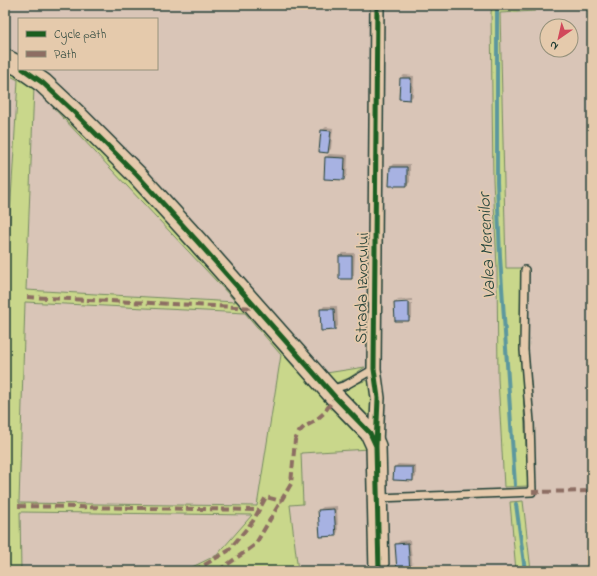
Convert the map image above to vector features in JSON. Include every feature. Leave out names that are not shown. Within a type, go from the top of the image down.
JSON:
[{"type":"street","name":"Strada Izvorului","points":[[377,5],[374,369],[378,398],[376,446],[379,571]]},
{"type":"street","points":[[5,58],[18,65]]},
{"type":"street","points":[[24,70],[43,83],[138,175],[329,390],[370,433],[376,446]]},
{"type":"lane","points":[[378,498],[532,492],[530,422],[524,350],[525,270]]},
{"type":"lane","points":[[329,390],[346,385],[374,369]]},
{"type":"green space","points":[[492,5],[535,5],[535,11],[500,13],[506,268],[521,268],[521,352],[528,486],[504,487],[498,378],[497,269],[493,179]]},
{"type":"green space","points":[[5,63],[57,101],[366,435],[369,449],[301,453],[303,504],[290,505],[298,571],[184,571],[217,555],[252,515],[20,512],[21,571],[5,571],[5,302],[18,80],[5,73]],"holes":[[[34,87],[235,301],[235,302],[26,290]],[[25,302],[245,313],[281,355],[257,506],[19,503]]]},
{"type":"green space","points":[[365,367],[349,378],[333,384],[320,374]]},
{"type":"green space","points":[[368,380],[372,383],[373,425],[342,394],[350,387]]},
{"type":"green space","points":[[523,501],[531,571],[516,571],[510,502]]},
{"type":"building","points":[[400,78],[411,78],[410,100],[399,99]]},
{"type":"building","points":[[321,130],[331,131],[328,153],[319,152]]},
{"type":"building","points":[[325,157],[345,158],[344,180],[324,179]]},
{"type":"building","points":[[390,167],[407,167],[407,186],[389,186]]},
{"type":"building","points":[[339,256],[352,256],[352,279],[339,279]]},
{"type":"building","points":[[409,302],[409,321],[395,321],[394,303]]},
{"type":"building","points":[[590,305],[592,305],[591,324]]},
{"type":"building","points":[[320,309],[334,309],[335,330],[321,331]]},
{"type":"building","points":[[394,467],[413,467],[413,481],[393,480]]},
{"type":"building","points":[[334,509],[336,536],[320,537],[318,510]]},
{"type":"building","points":[[408,543],[410,571],[397,571],[395,544]]},
{"type":"building","points":[[433,567],[434,571],[411,571]]},
{"type":"waterway","name":"Valea Merenilor","points":[[497,5],[497,182],[500,257],[515,485]]},
{"type":"waterway","name":"Valea Merenilor","points":[[516,504],[525,571]]},
{"type":"marked path","points":[[27,297],[256,308]]},
{"type":"marked path","points":[[218,571],[255,545],[291,484],[295,440],[299,432],[324,413],[335,397]]},
{"type":"marked path","points":[[532,492],[592,491]]},
{"type":"marked path","points":[[194,571],[228,551],[253,521],[266,497],[281,501]]},
{"type":"marked path","points":[[18,506],[259,510]]},
{"type":"cycle path","points":[[377,5],[374,369],[378,398],[376,446],[379,571]]},
{"type":"cycle path","points":[[24,70],[43,83],[137,175],[335,397],[370,433],[376,446]]}]
